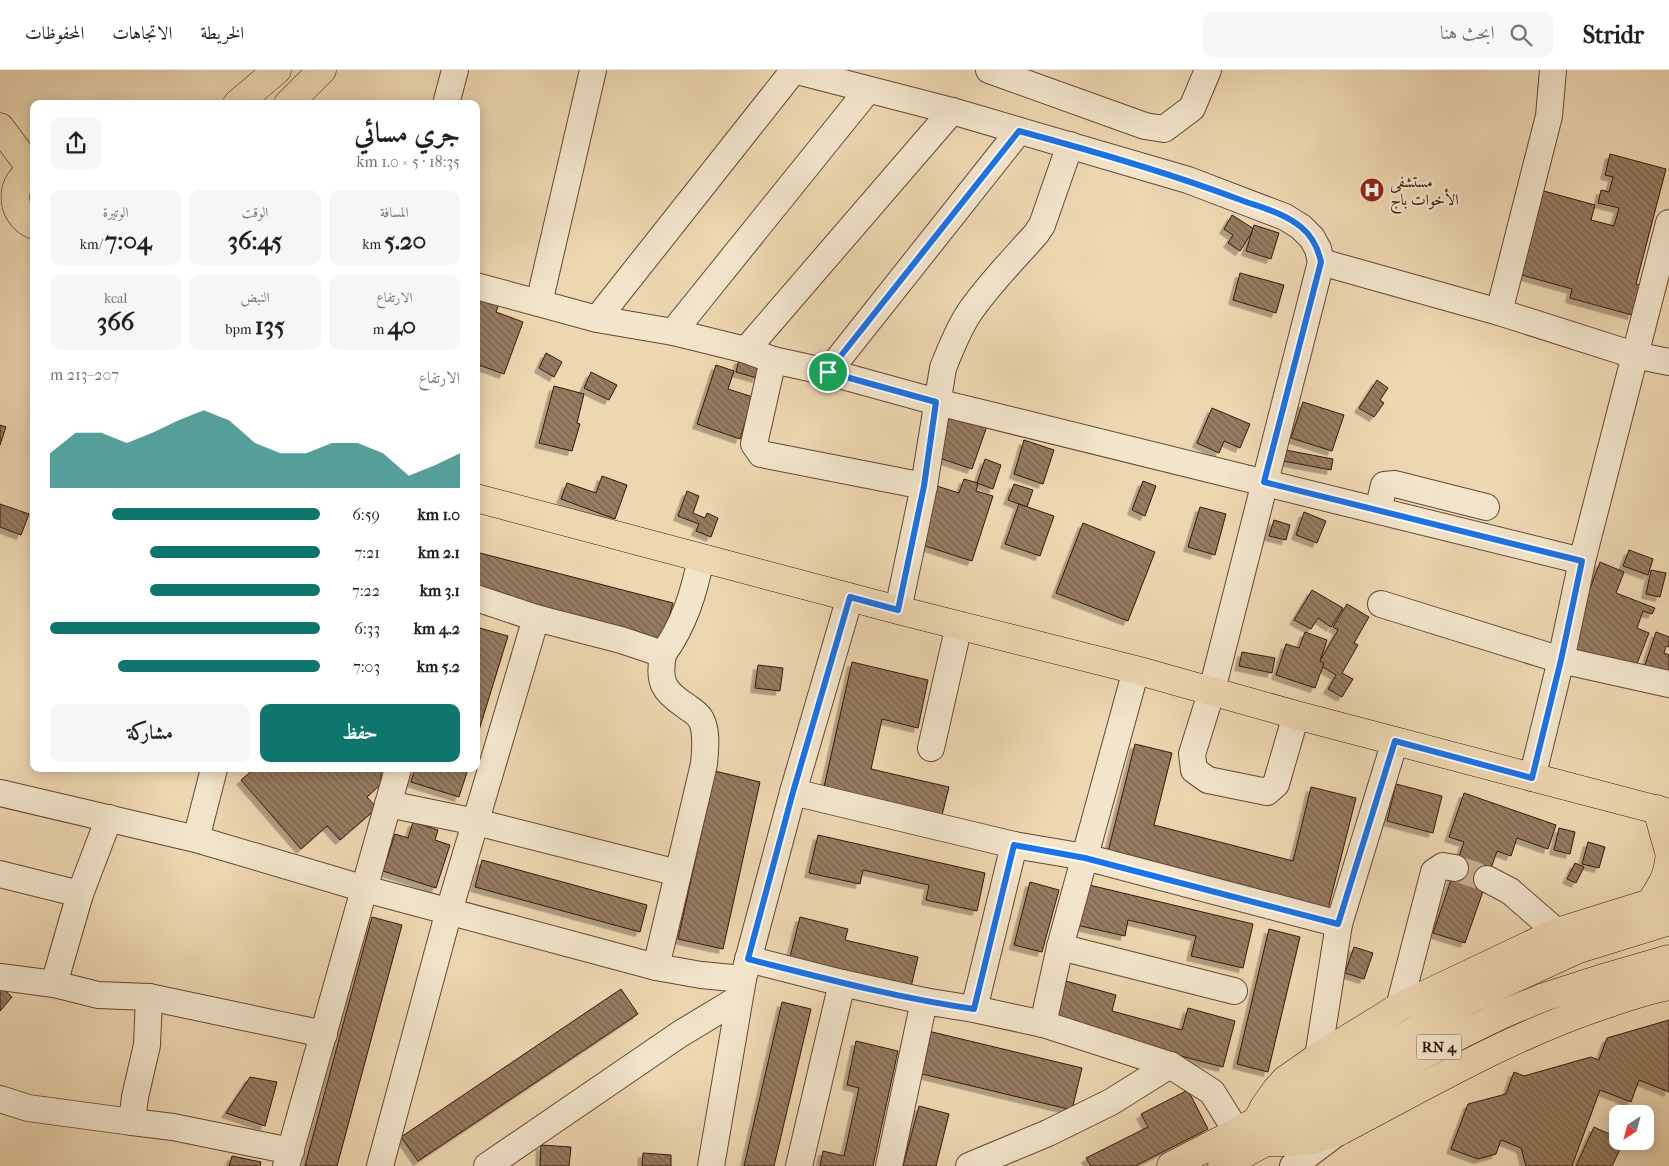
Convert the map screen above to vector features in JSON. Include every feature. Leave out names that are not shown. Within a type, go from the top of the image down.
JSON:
[{"type":"main road","points":[[241,100],[278,70]]},
{"type":"main road","points":[[292,100],[322,70]]},
{"type":"main road","points":[[0,127],[16,186],[16,209],[21,216],[30,222]]},
{"type":"main road","points":[[480,499],[898,610],[1212,690],[1296,715],[1663,811],[1669,852]]},
{"type":"main road","points":[[1669,860],[1666,876],[1661,888],[1663,907],[1557,932],[1399,1007],[1318,1057],[1285,1080],[1264,1107],[1253,1131],[1298,1142],[1320,1139],[1338,1132],[1521,1037],[1586,1011],[1653,989],[1669,986]]},
{"type":"main road","name":"RN 4","points":[[1222,1166],[1253,1131],[1289,1101],[1468,1000],[1663,907]]},
{"type":"main road","name":"RN 4","points":[[1171,1166],[1253,1131],[1503,1014],[1544,997],[1669,959]]},
{"type":"street","points":[[447,100],[455,70]]},
{"type":"street","points":[[539,303],[593,70]]},
{"type":"street","points":[[597,319],[794,70],[952,111],[1188,180],[1284,216],[1301,226],[1312,238],[1318,249],[1321,262],[1212,690],[1192,754],[1194,770],[1208,780],[1267,792],[1276,784],[1296,715]]},
{"type":"street","points":[[989,70],[1145,126],[1164,129],[1192,108],[1208,70]]},
{"type":"street","points":[[1499,312],[1549,116],[1553,70]]},
{"type":"street","points":[[673,332],[868,90]]},
{"type":"street","points":[[746,350],[952,111]]},
{"type":"street","points":[[828,372],[1019,131]]},
{"type":"street","points":[[898,610],[924,486],[936,402],[943,368],[968,314],[1042,225],[1070,145]]},
{"type":"street","points":[[1532,778],[1561,660],[1582,561],[1669,223]]},
{"type":"street","points":[[1321,262],[1499,312],[1634,355],[1669,362]]},
{"type":"street","points":[[480,287],[597,319],[673,332],[746,350],[773,360],[828,372],[936,402],[1582,561]]},
{"type":"street","points":[[773,360],[754,444],[761,454],[924,486]]},
{"type":"street","points":[[1378,510],[1384,485],[1395,484],[1486,507]]},
{"type":"street","points":[[656,966],[704,764],[704,730],[702,720],[667,690],[660,679],[662,654],[673,640],[694,593],[702,558]]},
{"type":"street","points":[[711,1166],[743,979],[793,792],[850,597]]},
{"type":"street","points":[[480,599],[536,618],[621,640],[662,654]]},
{"type":"street","points":[[1381,604],[1561,660],[1669,684]]},
{"type":"street","points":[[380,1166],[450,911],[536,618]]},
{"type":"street","points":[[931,748],[959,625]]},
{"type":"street","points":[[1043,1024],[1060,947],[1136,670]]},
{"type":"street","points":[[1318,1057],[1338,924],[1395,741]]},
{"type":"street","points":[[196,839],[213,772]]},
{"type":"street","points":[[0,1099],[28,1108],[173,1127],[288,1158],[397,772]]},
{"type":"street","points":[[793,792],[1014,845],[1085,858],[1338,924]]},
{"type":"street","points":[[0,793],[196,839],[364,889],[656,966],[701,975],[743,979],[842,983],[1043,1024],[1170,1065],[1212,1092],[1253,1131]]},
{"type":"street","points":[[388,804],[476,822],[678,873]]},
{"type":"street","points":[[54,984],[80,894],[109,818]]},
{"type":"street","points":[[974,1009],[1014,845]]},
{"type":"street","points":[[1399,1007],[1434,872],[1443,866],[1455,868]]},
{"type":"street","points":[[0,874],[80,894]]},
{"type":"street","points":[[1487,879],[1510,891],[1557,932]]},
{"type":"street","points":[[1060,947],[1234,992]]},
{"type":"street","points":[[0,977],[54,984],[98,995],[149,998],[324,1034]]},
{"type":"street","points":[[487,1166],[680,1034],[743,979]]},
{"type":"street","points":[[799,1166],[842,983]]},
{"type":"street","points":[[132,1122],[135,1097],[147,1044],[149,998]]},
{"type":"street","points":[[889,1166],[924,1001]]},
{"type":"street","points":[[969,1166],[1048,1133],[1111,1102],[1170,1065]]},
{"type":"street","points":[[1293,1166],[1338,1132]]},
{"type":"building","points":[[1610,154],[1666,169],[1636,284],[1640,285],[1632,315],[1570,298],[1572,289],[1518,274],[1540,190],[1595,205],[1591,220],[1614,226],[1619,208],[1598,203],[1601,190],[1609,192],[1613,177],[1605,175]]},
{"type":"building","points":[[1232,215],[1254,229],[1240,251],[1228,243],[1233,235],[1224,229]]},
{"type":"building","points":[[1254,225],[1279,233],[1271,259],[1246,251]]},
{"type":"building","points":[[1240,273],[1284,285],[1276,313],[1233,300]]},
{"type":"building","points":[[480,291],[501,298],[496,312],[523,322],[504,374],[480,365]]},
{"type":"building","points":[[546,353],[562,362],[554,377],[539,368]]},
{"type":"building","points":[[739,359],[761,365],[757,378],[736,372]]},
{"type":"building","points":[[716,365],[734,371],[728,389],[753,397],[740,439],[697,424]]},
{"type":"building","points":[[591,372],[617,385],[609,400],[584,388]]},
{"type":"building","points":[[1377,380],[1388,388],[1380,400],[1384,403],[1374,417],[1359,408]]},
{"type":"building","points":[[554,386],[584,394],[577,423],[580,424],[572,451],[539,443]]},
{"type":"building","points":[[1303,402],[1344,415],[1332,451],[1291,438]]},
{"type":"building","points":[[1212,408],[1250,424],[1240,448],[1224,441],[1219,453],[1197,443]]},
{"type":"building","points":[[949,412],[987,426],[972,469],[933,456]]},
{"type":"building","points":[[0,425],[6,427],[0,445]]},
{"type":"building","points":[[1024,440],[1054,450],[1043,484],[1014,474]]},
{"type":"building","points":[[1280,449],[1333,459],[1331,470],[1278,460]]},
{"type":"building","points":[[985,459],[1001,465],[993,489],[977,483]]},
{"type":"building","points":[[602,476],[627,485],[615,519],[561,499],[567,483],[596,493]]},
{"type":"building","points":[[964,479],[978,483],[976,491],[993,496],[972,561],[919,544],[937,486],[959,493]]},
{"type":"building","points":[[1143,481],[1156,486],[1145,516],[1132,510]]},
{"type":"building","points":[[1014,484],[1033,490],[1027,507],[1008,500]]},
{"type":"building","points":[[687,491],[699,496],[693,513],[705,518],[707,513],[718,518],[711,537],[696,531],[699,524],[678,516]]},
{"type":"building","points":[[0,504],[29,514],[21,535],[0,527]]},
{"type":"building","points":[[1019,504],[1054,516],[1040,556],[1005,544]]},
{"type":"building","points":[[1200,507],[1226,514],[1215,555],[1188,547]]},
{"type":"building","points":[[1304,512],[1326,521],[1317,543],[1296,535]]},
{"type":"building","points":[[1274,520],[1290,525],[1286,540],[1269,536]]},
{"type":"building","points":[[1083,523],[1155,552],[1128,621],[1056,593]]},
{"type":"building","points":[[1629,550],[1653,559],[1648,575],[1623,566]]},
{"type":"building","points":[[480,553],[673,603],[663,640],[480,592]]},
{"type":"building","points":[[1600,562],[1624,572],[1616,593],[1655,608],[1652,614],[1643,611],[1637,628],[1649,633],[1631,679],[1561,653]]},
{"type":"building","points":[[1651,570],[1666,573],[1660,597],[1646,594]]},
{"type":"building","points":[[1312,590],[1343,608],[1331,627],[1318,618],[1311,629],[1294,620]]},
{"type":"building","points":[[1347,604],[1369,617],[1354,643],[1358,645],[1342,673],[1353,679],[1342,697],[1328,689],[1336,675],[1318,664],[1338,630],[1333,627]]},
{"type":"building","points":[[480,628],[508,636],[480,727]]},
{"type":"building","points":[[1305,632],[1327,640],[1320,661],[1324,663],[1315,688],[1276,675],[1286,644],[1299,648]]},
{"type":"building","points":[[1656,632],[1669,637],[1669,647],[1666,646],[1664,653],[1669,655],[1669,680],[1643,671]]},
{"type":"building","points":[[1242,652],[1275,658],[1272,673],[1239,666]]},
{"type":"building","points":[[852,662],[928,680],[918,728],[882,719],[871,769],[949,787],[940,823],[822,796]]},
{"type":"building","points":[[758,665],[783,668],[780,691],[755,688]]},
{"type":"building","points":[[1135,744],[1172,753],[1154,825],[1293,861],[1311,787],[1356,798],[1327,913],[1107,856]]},
{"type":"building","points":[[715,771],[760,782],[723,949],[678,939]]},
{"type":"building","points":[[250,772],[381,772],[381,784],[367,797],[377,808],[340,840],[327,826],[301,849],[241,780]]},
{"type":"building","points":[[414,772],[467,772],[459,797],[411,782]]},
{"type":"building","points":[[1396,784],[1442,796],[1433,833],[1387,821]]},
{"type":"building","points":[[1464,793],[1556,825],[1548,849],[1517,838],[1511,856],[1497,851],[1465,943],[1433,933],[1464,842],[1449,837]]},
{"type":"building","points":[[413,822],[438,830],[435,840],[450,845],[436,888],[383,871],[395,834],[408,838]]},
{"type":"building","points":[[1559,828],[1575,832],[1570,854],[1554,850]]},
{"type":"building","points":[[818,835],[985,873],[977,911],[926,900],[929,885],[863,870],[860,884],[809,873]]},
{"type":"building","points":[[1588,842],[1605,847],[1599,868],[1582,864]]},
{"type":"building","points":[[482,860],[647,905],[640,932],[475,887]]},
{"type":"building","points":[[1575,863],[1584,867],[1576,883],[1567,879]]},
{"type":"building","points":[[1030,882],[1059,890],[1042,952],[1014,945]]},
{"type":"building","points":[[1085,884],[1253,924],[1243,968],[1191,956],[1196,936],[1128,920],[1125,936],[1076,925]]},
{"type":"building","points":[[372,917],[402,925],[337,1166],[305,1166]]},
{"type":"building","points":[[800,917],[848,929],[845,940],[918,957],[911,987],[790,957]]},
{"type":"building","points":[[1269,929],[1300,937],[1268,1072],[1237,1064]]},
{"type":"building","points":[[1354,947],[1373,953],[1364,979],[1345,973]]},
{"type":"building","points":[[1066,981],[1116,995],[1112,1011],[1182,1030],[1188,1008],[1235,1021],[1223,1067],[1055,1023]]},
{"type":"building","points":[[0,988],[12,997],[0,1011]]},
{"type":"building","points":[[621,989],[638,1014],[418,1161],[401,1137]]},
{"type":"building","points":[[782,1002],[811,1009],[774,1166],[744,1166]]},
{"type":"building","points":[[1669,1020],[1669,1092],[1639,1080],[1631,1102],[1600,1090],[1572,1166],[1526,1166],[1521,1148],[1501,1140],[1496,1154],[1478,1159],[1451,1149],[1468,1104],[1506,1094],[1514,1072],[1524,1076],[1591,1057],[1599,1060],[1607,1038]]},
{"type":"building","points":[[928,1031],[1082,1068],[1072,1110],[918,1073]]},
{"type":"building","points":[[856,1041],[898,1051],[873,1166],[820,1166],[823,1151],[844,1156],[859,1088],[847,1085]]},
{"type":"building","points":[[250,1077],[277,1082],[265,1126],[226,1113]]},
{"type":"building","points":[[1188,1090],[1208,1129],[1135,1166],[1091,1166],[1086,1158],[1148,1127],[1141,1114]]},
{"type":"building","points":[[919,1106],[949,1114],[936,1166],[903,1166]]},
{"type":"building","points":[[1594,1127],[1609,1134],[1609,1150],[1620,1150],[1612,1166],[1576,1166]]},
{"type":"building","points":[[541,1145],[571,1147],[569,1166],[540,1166]]},
{"type":"building","points":[[643,1153],[671,1155],[671,1166],[642,1166]]},
{"type":"building","points":[[232,1156],[261,1162],[260,1166],[229,1166]]},
{"type":"tunnel","points":[[1455,868],[1487,879]]},
{"type":"place","name":"مستشفى الأخوات باج","points":[[1372,190]]},
{"type":"route","points":[[1019,131],[1188,180],[1284,216],[1301,226],[1312,238],[1318,249],[1321,262],[1264,482],[1582,561],[1561,660],[1532,778],[1395,741],[1338,924],[1085,858],[1014,845],[974,1009],[924,1001],[842,983],[748,959],[793,792],[850,597],[898,610],[924,486],[936,402],[828,372],[1019,131]]}]
